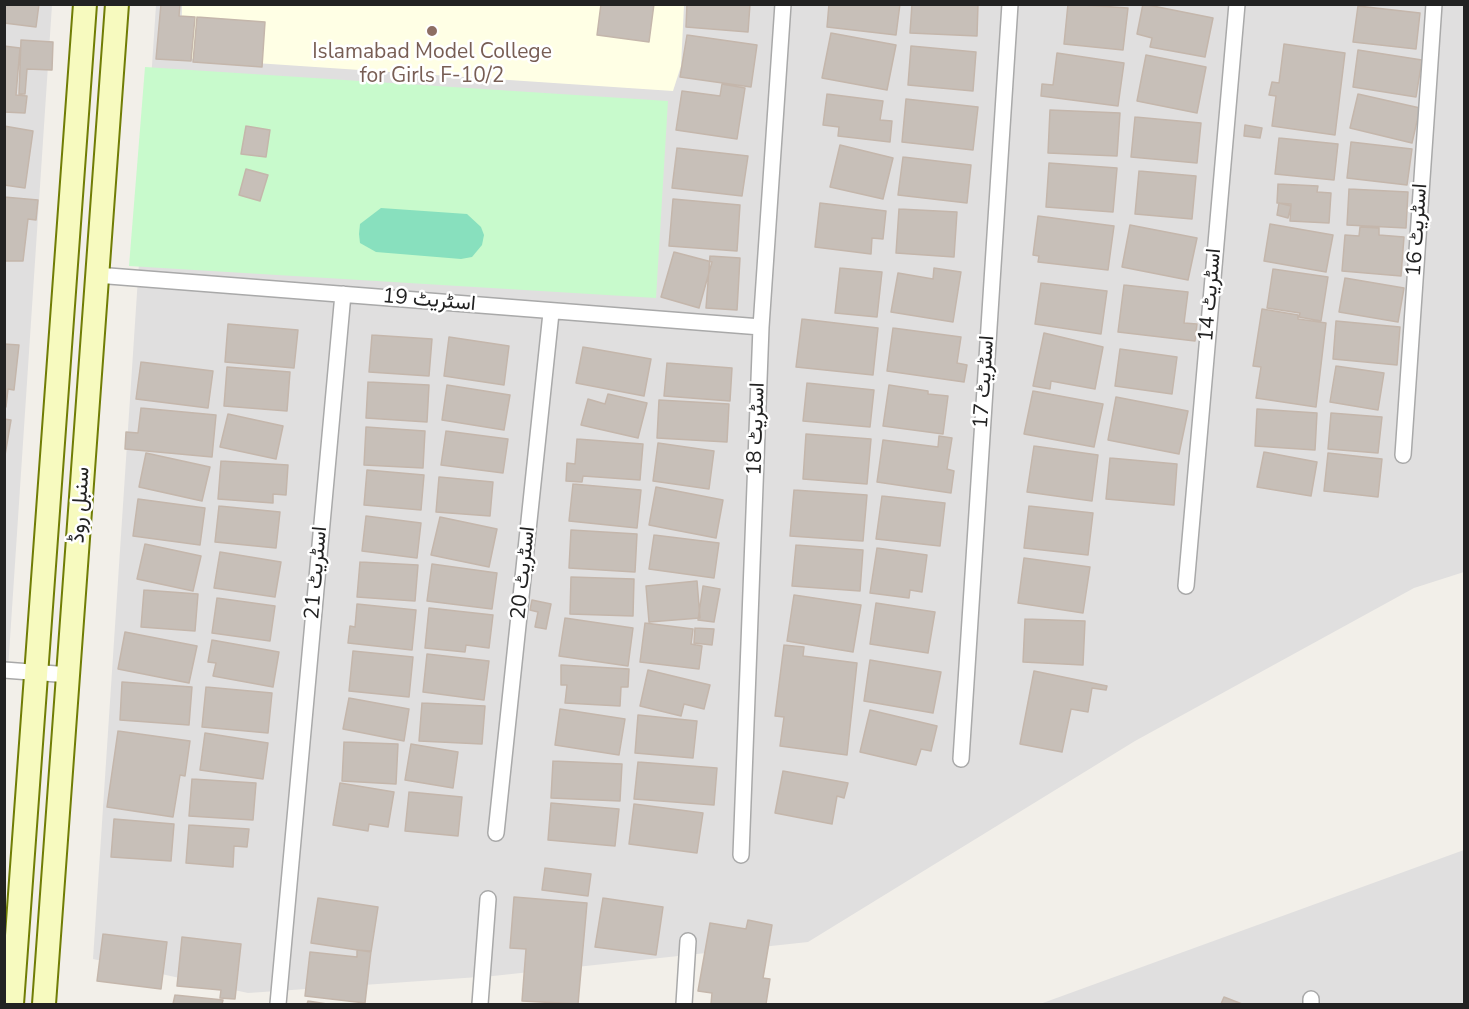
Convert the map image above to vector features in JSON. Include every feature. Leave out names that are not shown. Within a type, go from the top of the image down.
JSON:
[{"type":"street","name":"سنبل روڈ","points":[[12,1005],[85,4]]},
{"type":"street","name":"سنبل روڈ","points":[[44,1005],[70,675],[96,275],[117,4]]},
{"type":"street","name":"اسٹریٹ 18","points":[[741,855],[761,327],[783,4]]},
{"type":"street","name":"اسٹریٹ 17","points":[[961,759],[1010,4]]},
{"type":"street","name":"اسٹریٹ 14","points":[[1186,586],[1237,4]]},
{"type":"street","name":"اسٹریٹ 16","points":[[1403,455],[1434,4]]},
{"type":"street","points":[[74,163],[104,164]]},
{"type":"street","name":"اسٹریٹ 19","points":[[96,275],[422,299],[551,313],[761,327]]},
{"type":"street","name":"اسٹریٹ 21","points":[[278,1005],[290,852],[343,294]]},
{"type":"street","name":"اسٹریٹ 20","points":[[496,833],[551,313]]},
{"type":"street","points":[[4,670],[70,675]]},
{"type":"street","points":[[480,1005],[488,899]]},
{"type":"street","points":[[684,1005],[688,941]]},
{"type":"shaded area","points":[[4,5],[52,5],[8,669],[4,668]]},
{"type":"shaded area","points":[[156,5],[1464,5],[1464,572],[1414,588],[1135,741],[808,942],[493,976],[248,993],[93,959]]},
{"type":"shaded area","name":"Islamabad Model College for Girls F-10/2","points":[[182,5],[684,5],[681,66],[673,91],[181,58]]},
{"type":"shaded area","points":[[1464,850],[1464,1004],[1040,1004]]},
{"type":"green space","points":[[145,67],[668,101],[656,298],[129,266]]},
{"type":"green space","points":[[381,208],[467,214],[481,227],[484,235],[482,245],[472,257],[461,259],[376,252],[360,243],[360,224]]},
{"type":"building","points":[[4,4],[39,4],[36,27],[4,23]]},
{"type":"building","points":[[161,4],[180,4],[179,16],[195,17],[191,61],[156,59]]},
{"type":"building","points":[[601,4],[654,4],[649,42],[597,35]]},
{"type":"building","points":[[687,4],[750,4],[748,32],[686,27]]},
{"type":"building","points":[[829,4],[900,4],[896,35],[827,27]]},
{"type":"building","points":[[912,4],[978,4],[977,36],[910,33]]},
{"type":"building","points":[[1068,4],[1128,8],[1123,50],[1064,44]]},
{"type":"building","points":[[1143,4],[1213,18],[1205,57],[1150,47],[1152,38],[1137,34]]},
{"type":"building","points":[[1358,6],[1420,13],[1416,49],[1353,42]]},
{"type":"building","points":[[197,17],[265,22],[262,67],[193,62]]},
{"type":"building","points":[[831,33],[896,45],[887,90],[822,78]]},
{"type":"building","points":[[687,35],[757,45],[751,87],[680,77]]},
{"type":"building","points":[[21,40],[53,42],[52,70],[27,69],[25,94],[19,94]]},
{"type":"building","points":[[1284,44],[1345,53],[1335,135],[1272,126],[1276,96],[1269,95],[1272,82],[1279,83]]},
{"type":"building","points":[[4,46],[20,48],[16,95],[27,96],[25,113],[4,112]]},
{"type":"building","points":[[911,46],[976,52],[973,91],[908,85]]},
{"type":"building","points":[[1358,50],[1422,60],[1416,97],[1353,87]]},
{"type":"building","points":[[1057,53],[1124,63],[1118,106],[1041,96],[1042,84],[1053,85]]},
{"type":"building","points":[[1146,55],[1206,67],[1197,113],[1137,101]]},
{"type":"building","points":[[722,84],[745,88],[737,139],[676,130],[682,91],[720,96]]},
{"type":"building","points":[[827,94],[883,101],[880,120],[892,121],[890,142],[838,136],[839,127],[823,125]]},
{"type":"building","points":[[1358,94],[1420,108],[1412,143],[1350,128]]},
{"type":"building","points":[[906,99],[978,107],[973,150],[902,142]]},
{"type":"building","points":[[1050,110],[1120,113],[1117,156],[1048,153]]},
{"type":"building","points":[[1135,117],[1201,123],[1197,163],[1131,157]]},
{"type":"building","points":[[1245,125],[1262,128],[1260,138],[1244,136]]},
{"type":"building","points":[[4,126],[33,131],[25,188],[4,185]]},
{"type":"building","points":[[246,126],[270,130],[266,157],[241,154]]},
{"type":"building","points":[[1279,138],[1338,144],[1334,180],[1275,174]]},
{"type":"building","points":[[1351,142],[1412,149],[1407,185],[1347,178]]},
{"type":"building","points":[[840,145],[893,158],[883,199],[830,187]]},
{"type":"building","points":[[677,148],[748,156],[742,196],[672,188]]},
{"type":"building","points":[[903,157],[971,165],[967,203],[898,195]]},
{"type":"building","points":[[1049,163],[1117,168],[1113,212],[1046,207]]},
{"type":"building","points":[[246,169],[268,175],[260,201],[239,195]]},
{"type":"building","points":[[1139,171],[1196,176],[1192,219],[1135,214]]},
{"type":"building","points":[[1278,184],[1318,186],[1317,192],[1331,193],[1329,223],[1290,221],[1291,204],[1277,203]]},
{"type":"building","points":[[1349,189],[1408,192],[1406,228],[1347,225]]},
{"type":"building","points":[[4,197],[38,200],[36,220],[28,219],[23,261],[4,261]]},
{"type":"building","points":[[673,199],[740,205],[737,251],[669,246]]},
{"type":"building","points":[[820,203],[886,211],[883,239],[872,238],[871,254],[815,247]]},
{"type":"building","points":[[1279,203],[1291,206],[1288,218],[1277,215]]},
{"type":"building","points":[[899,209],[957,212],[954,257],[896,253]]},
{"type":"building","points":[[1038,216],[1114,226],[1108,270],[1038,262],[1039,256],[1033,255]]},
{"type":"building","points":[[1270,224],[1333,235],[1326,272],[1264,261]]},
{"type":"building","points":[[1130,225],[1197,238],[1188,280],[1122,267]]},
{"type":"building","points":[[1360,227],[1379,228],[1379,235],[1404,237],[1401,276],[1342,271],[1345,235],[1359,236]]},
{"type":"building","points":[[674,252],[712,262],[699,308],[661,297]]},
{"type":"building","points":[[710,256],[740,258],[737,310],[706,308]]},
{"type":"building","points":[[840,268],[882,272],[877,317],[835,313]]},
{"type":"building","points":[[934,268],[961,272],[953,322],[891,312],[898,273],[933,279]]},
{"type":"building","points":[[1273,269],[1328,277],[1321,321],[1299,317],[1300,313],[1267,308]]},
{"type":"building","points":[[1345,278],[1404,288],[1398,322],[1339,312]]},
{"type":"building","points":[[1041,283],[1107,291],[1101,334],[1035,324]]},
{"type":"building","points":[[1124,285],[1188,292],[1184,323],[1197,324],[1195,341],[1118,332]]},
{"type":"building","points":[[1262,309],[1298,315],[1298,319],[1326,323],[1316,407],[1256,398],[1261,367],[1253,366]]},
{"type":"building","points":[[802,319],[878,328],[873,375],[796,367]]},
{"type":"building","points":[[1336,321],[1400,327],[1397,365],[1333,359]]},
{"type":"building","points":[[228,324],[298,330],[294,368],[225,362]]},
{"type":"building","points":[[893,328],[961,337],[957,363],[967,365],[964,382],[887,371]]},
{"type":"building","points":[[1044,333],[1103,347],[1095,389],[1051,381],[1050,389],[1033,386]]},
{"type":"building","points":[[372,335],[432,339],[429,376],[369,372]]},
{"type":"building","points":[[449,337],[509,346],[504,385],[444,376]]},
{"type":"building","points":[[4,344],[19,345],[14,390],[8,389],[6,407]]},
{"type":"building","points":[[583,347],[651,359],[644,396],[576,383]]},
{"type":"building","points":[[1120,349],[1177,357],[1172,394],[1115,386]]},
{"type":"building","points":[[141,362],[213,371],[208,408],[136,399]]},
{"type":"building","points":[[667,363],[732,368],[730,401],[664,396]]},
{"type":"building","points":[[1336,366],[1384,373],[1378,410],[1330,402]]},
{"type":"building","points":[[227,367],[290,372],[287,411],[224,406]]},
{"type":"building","points":[[368,382],[429,385],[427,422],[366,418]]},
{"type":"building","points":[[807,383],[874,390],[870,427],[803,421]]},
{"type":"building","points":[[447,385],[510,395],[504,430],[442,420]]},
{"type":"building","points":[[889,385],[948,396],[943,434],[883,426]]},
{"type":"building","points":[[1033,391],[1103,404],[1094,447],[1024,434]]},
{"type":"building","points":[[608,394],[647,403],[638,438],[581,425],[588,399],[605,404]]},
{"type":"building","points":[[1116,397],[1188,411],[1179,454],[1108,440]]},
{"type":"building","points":[[659,400],[729,404],[727,442],[657,438]]},
{"type":"building","points":[[141,408],[216,415],[212,457],[125,449],[126,432],[138,433]]},
{"type":"building","points":[[1257,409],[1317,413],[1315,450],[1255,446]]},
{"type":"building","points":[[1331,413],[1382,417],[1378,453],[1328,449]]},
{"type":"building","points":[[228,414],[283,426],[276,459],[220,447]]},
{"type":"building","points":[[4,419],[11,420],[4,461]]},
{"type":"building","points":[[366,427],[425,431],[423,468],[364,465]]},
{"type":"building","points":[[446,431],[508,439],[503,473],[441,465]]},
{"type":"building","points":[[806,434],[871,439],[867,484],[803,479]]},
{"type":"building","points":[[939,436],[952,438],[947,469],[954,471],[951,493],[877,482],[883,440],[938,447]]},
{"type":"building","points":[[577,439],[643,444],[640,480],[583,476],[582,482],[566,481],[567,463],[575,464]]},
{"type":"building","points":[[658,443],[714,451],[709,489],[653,481]]},
{"type":"building","points":[[1034,446],[1098,455],[1092,501],[1027,492]]},
{"type":"building","points":[[1264,452],[1317,462],[1311,496],[1257,487]]},
{"type":"building","points":[[146,453],[210,467],[202,501],[139,487]]},
{"type":"building","points":[[1328,453],[1382,459],[1378,497],[1324,491]]},
{"type":"building","points":[[1110,458],[1177,464],[1174,505],[1106,499]]},
{"type":"building","points":[[221,461],[288,465],[286,495],[273,494],[273,503],[218,499]]},
{"type":"building","points":[[367,470],[424,475],[421,510],[364,505]]},
{"type":"building","points":[[439,477],[493,482],[490,516],[436,512]]},
{"type":"building","points":[[573,484],[641,490],[637,528],[569,521]]},
{"type":"building","points":[[656,487],[723,500],[716,538],[649,525]]},
{"type":"building","points":[[794,490],[867,495],[863,541],[790,536]]},
{"type":"building","points":[[882,496],[945,503],[940,546],[876,539]]},
{"type":"building","points":[[138,499],[205,508],[200,545],[133,536]]},
{"type":"building","points":[[219,506],[280,512],[276,548],[215,542]]},
{"type":"building","points":[[1029,506],[1093,513],[1088,555],[1024,548]]},
{"type":"building","points":[[366,516],[421,523],[417,558],[362,551]]},
{"type":"building","points":[[440,517],[497,529],[489,567],[431,555]]},
{"type":"building","points":[[571,530],[637,534],[635,572],[569,568]]},
{"type":"building","points":[[654,535],[719,543],[714,578],[649,569]]},
{"type":"building","points":[[145,544],[201,556],[193,591],[137,579]]},
{"type":"building","points":[[796,545],[863,550],[860,591],[792,586]]},
{"type":"building","points":[[877,548],[927,555],[922,592],[910,590],[909,598],[870,593]]},
{"type":"building","points":[[220,552],[281,562],[275,597],[214,588]]},
{"type":"building","points":[[1024,558],[1090,567],[1083,613],[1018,603]]},
{"type":"building","points":[[360,562],[418,565],[415,601],[357,597]]},
{"type":"building","points":[[432,564],[497,573],[492,609],[427,601]]},
{"type":"building","points":[[571,577],[634,579],[633,616],[570,614]]},
{"type":"building","points":[[697,581],[700,618],[649,622],[646,586]]},
{"type":"building","points":[[703,586],[720,589],[714,622],[698,620]]},
{"type":"building","points":[[144,590],[198,594],[195,631],[141,627]]},
{"type":"building","points":[[794,595],[861,605],[853,652],[787,641]]},
{"type":"building","points":[[217,598],[275,606],[270,641],[212,633]]},
{"type":"building","points":[[532,600],[551,604],[546,629],[535,627],[538,612],[530,610]]},
{"type":"building","points":[[876,603],[935,612],[928,653],[870,644]]},
{"type":"building","points":[[357,604],[416,610],[412,650],[348,643],[350,626],[355,627]]},
{"type":"building","points":[[429,608],[493,615],[489,648],[466,645],[465,652],[425,648]]},
{"type":"building","points":[[565,618],[633,628],[628,666],[559,656]]},
{"type":"building","points":[[1025,619],[1085,621],[1083,665],[1023,662]]},
{"type":"building","points":[[645,623],[693,629],[691,644],[702,646],[699,669],[640,662]]},
{"type":"building","points":[[695,628],[714,629],[712,645],[694,643]]},
{"type":"building","points":[[125,632],[197,646],[189,683],[118,669]]},
{"type":"building","points":[[212,640],[279,652],[273,687],[213,676],[216,663],[208,662]]},
{"type":"building","points":[[784,645],[804,647],[803,656],[857,663],[847,755],[780,746],[784,717],[775,716]]},
{"type":"building","points":[[353,651],[413,657],[409,697],[349,691]]},
{"type":"building","points":[[427,654],[489,661],[484,700],[423,692]]},
{"type":"building","points":[[870,660],[941,672],[933,713],[864,701]]},
{"type":"building","points":[[561,665],[629,669],[628,687],[621,687],[620,706],[565,703],[567,685],[561,685]]},
{"type":"building","points":[[648,670],[710,685],[704,709],[684,704],[681,716],[640,706]]},
{"type":"building","points":[[1034,671],[1107,686],[1106,690],[1092,688],[1088,712],[1071,709],[1062,752],[1020,744]]},
{"type":"building","points":[[122,682],[192,687],[189,725],[120,720]]},
{"type":"building","points":[[206,687],[272,693],[268,733],[202,727]]},
{"type":"building","points":[[349,698],[409,709],[404,741],[343,729]]},
{"type":"building","points":[[422,703],[485,706],[482,744],[419,741]]},
{"type":"building","points":[[560,709],[625,719],[619,755],[555,745]]},
{"type":"building","points":[[870,710],[937,726],[931,751],[921,749],[916,765],[860,752]]},
{"type":"building","points":[[638,715],[697,721],[693,758],[635,753]]},
{"type":"building","points":[[118,731],[190,741],[185,776],[180,775],[173,817],[107,807]]},
{"type":"building","points":[[205,733],[268,743],[263,779],[200,770]]},
{"type":"building","points":[[344,742],[398,744],[396,784],[342,781]]},
{"type":"building","points":[[411,744],[458,752],[453,788],[405,780]]},
{"type":"building","points":[[553,761],[622,764],[620,801],[551,798]]},
{"type":"building","points":[[638,762],[717,768],[714,805],[634,799]]},
{"type":"building","points":[[783,771],[848,783],[844,798],[837,796],[832,824],[775,813]]},
{"type":"building","points":[[192,779],[256,783],[253,820],[189,816]]},
{"type":"building","points":[[340,783],[394,792],[388,827],[369,824],[368,831],[333,825]]},
{"type":"building","points":[[409,792],[462,797],[458,836],[405,831]]},
{"type":"building","points":[[551,803],[619,809],[615,846],[548,840]]},
{"type":"building","points":[[634,804],[703,813],[697,853],[629,844]]},
{"type":"building","points":[[114,819],[174,824],[171,861],[111,857]]},
{"type":"building","points":[[189,825],[249,829],[247,847],[234,846],[233,867],[186,863]]},
{"type":"building","points":[[545,868],[591,874],[588,896],[542,890]]},
{"type":"building","points":[[514,897],[587,903],[578,1004],[522,1001],[526,949],[510,948]]},
{"type":"building","points":[[318,898],[378,907],[371,952],[311,943]]},
{"type":"building","points":[[603,898],[663,907],[656,955],[595,947]]},
{"type":"building","points":[[748,920],[772,925],[763,978],[770,979],[766,1004],[711,1004],[712,993],[698,991],[710,923],[746,929]]},
{"type":"building","points":[[103,934],[167,942],[161,989],[97,981]]},
{"type":"building","points":[[182,937],[241,944],[235,999],[220,998],[221,990],[177,986]]},
{"type":"building","points":[[357,950],[371,951],[365,1003],[305,996],[310,952],[357,957]]},
{"type":"building","points":[[175,995],[223,1000],[222,1004],[173,1004]]},
{"type":"building","points":[[1224,997],[1242,1004],[1221,1004]]},
{"type":"building","points":[[308,1001],[327,1004],[307,1004]]},
{"type":"place","name":"Islamabad Model College for Girls F-10/2","points":[[432,31]]}]
